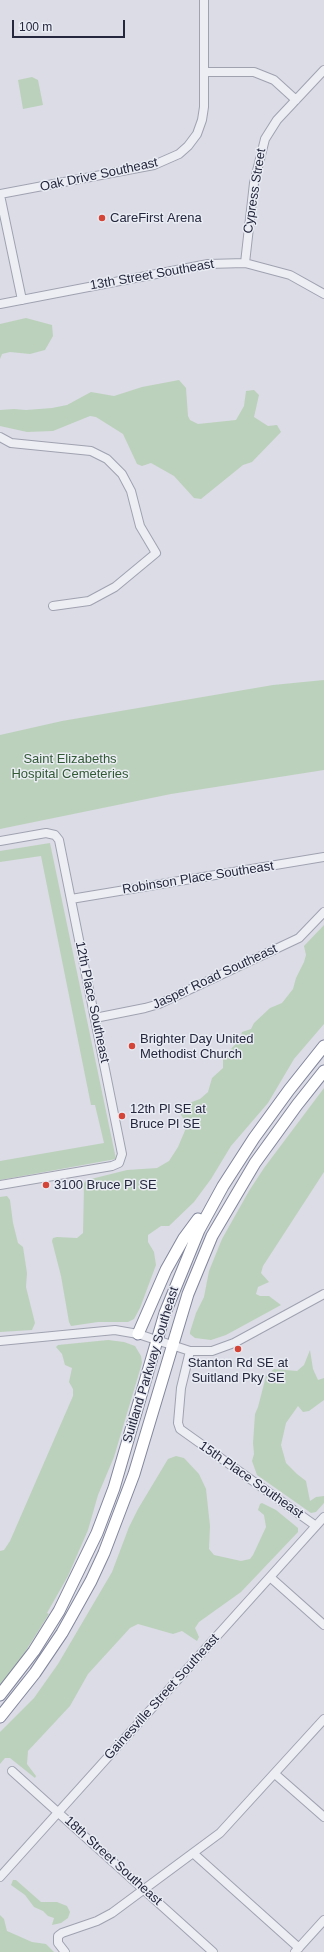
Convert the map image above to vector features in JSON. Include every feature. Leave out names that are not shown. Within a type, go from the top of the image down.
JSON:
[{"type":"highway","name":"Suitland Parkway Southeast","points":[[0,1695],[50,1626],[68,1596],[90,1550],[114,1488],[158,1340],[181,1270],[199,1230],[223,1186],[266,1122],[324,1046]]},
{"type":"highway","name":"Suitland Parkway Southeast","points":[[0,1717],[21,1691],[53,1646],[78,1607],[98,1566],[117,1523],[134,1474],[172,1345],[194,1280],[220,1221],[246,1177],[272,1139],[324,1072]]},
{"type":"highway","points":[[138,1334],[161,1280],[175,1254],[223,1186]]},
{"type":"street","name":"Oak Drive Southeast","points":[[0,194],[154,165],[179,154],[197,134],[202,120],[204,0]]},
{"type":"street","points":[[204,72],[254,72],[274,80],[296,100]]},
{"type":"street","name":"Cypress Street","points":[[245,263],[254,183],[259,155],[265,139],[277,120],[322,75]]},
{"type":"street","points":[[0,194],[22,300]]},
{"type":"street","name":"13th Street Southeast","points":[[0,304],[208,264],[245,263],[290,275],[324,294]]},
{"type":"street","points":[[0,437],[11,443],[91,450],[107,459],[122,474],[131,492],[140,526],[156,553],[115,586],[90,601],[53,606]]},
{"type":"street","name":"12th Place Southeast","points":[[0,841],[46,833],[55,835],[60,844],[122,1154],[119,1163],[112,1166],[0,1185]]},
{"type":"street","name":"Robinson Place Southeast","points":[[71,900],[324,857]]},
{"type":"street","name":"Jasper Road Southeast","points":[[95,1018],[159,1004],[299,938],[324,912]]},
{"type":"street","points":[[0,1341],[105,1331],[138,1334],[190,1351],[208,1351],[228,1346],[324,1294]]},
{"type":"street","name":"15th Place Southeast","points":[[190,1351],[181,1388],[178,1423],[180,1430],[316,1526]]},
{"type":"street","name":"Gainesville Street Southeast","points":[[0,1877],[324,1517]]},
{"type":"street","points":[[270,1577],[324,1625]]},
{"type":"street","points":[[65,1952],[58,1943],[58,1936],[62,1933],[97,1921],[193,1853],[232,1821],[324,1719]]},
{"type":"street","name":"18th Street Southeast","points":[[12,1771],[213,1952]]},
{"type":"street","points":[[275,1774],[324,1817]]},
{"type":"street","points":[[193,1853],[297,1950],[324,1920]]},
{"type":"green space","points":[[32,77],[38,80],[43,105],[23,109],[18,80]]},
{"type":"green space","points":[[26,318],[52,325],[53,336],[45,350],[30,354],[10,352],[2,354],[0,359],[0,324]]},
{"type":"green space","points":[[179,380],[186,388],[188,416],[190,420],[198,424],[236,420],[244,406],[246,391],[254,390],[259,395],[254,417],[268,426],[277,425],[281,432],[252,462],[243,465],[201,499],[194,498],[174,476],[151,463],[142,466],[137,464],[123,434],[96,417],[90,416],[53,431],[27,432],[0,426],[0,410],[52,408],[67,405],[91,392],[114,396],[142,387]]},
{"type":"green space","name":"Saint Elizabeths Hospital Cemeteries","points":[[324,680],[324,770],[171,794],[0,829],[0,735],[62,721],[273,685]]},
{"type":"green space","points":[[50,843],[116,1159],[0,1180],[0,1161],[104,1143],[95,1105],[91,1105],[41,856],[0,862],[0,851]]},
{"type":"green space","points":[[324,925],[324,1024],[294,1059],[268,1103],[231,1146],[211,1179],[194,1202],[169,1226],[161,1226],[148,1235],[148,1242],[154,1252],[156,1265],[140,1308],[134,1319],[128,1322],[98,1322],[71,1326],[52,1241],[53,1238],[57,1237],[77,1238],[83,1233],[84,1183],[87,1180],[127,1170],[157,1168],[169,1161],[178,1147],[186,1128],[185,1121],[181,1115],[182,1110],[189,1103],[200,1099],[208,1092],[212,1078],[223,1068],[223,1058],[240,1039],[242,1032],[251,1029],[254,1023],[270,1008],[282,1003],[293,989],[306,955],[304,946]]},
{"type":"green space","points":[[324,1088],[324,1172],[263,1266],[261,1273],[269,1282],[258,1287],[256,1294],[260,1296],[269,1296],[281,1305],[226,1335],[211,1340],[195,1338],[190,1334],[190,1332],[196,1313],[204,1297],[209,1271],[222,1239],[249,1191],[264,1168]]},
{"type":"green space","points":[[7,1196],[10,1200],[13,1223],[18,1243],[23,1247],[27,1273],[26,1287],[35,1323],[32,1330],[0,1332],[0,1197]]},
{"type":"green space","points":[[108,1340],[124,1342],[135,1346],[141,1356],[142,1363],[114,1457],[98,1495],[88,1530],[68,1576],[47,1613],[49,1614],[20,1660],[0,1687],[0,1551],[4,1550],[10,1541],[73,1396],[73,1389],[69,1382],[72,1368],[65,1365],[62,1354],[56,1347],[58,1345]]},
{"type":"green space","points":[[310,1350],[313,1369],[318,1380],[324,1378],[324,1400],[309,1411],[303,1412],[298,1406],[286,1423],[281,1445],[286,1463],[306,1481],[310,1501],[316,1497],[324,1496],[324,1503],[316,1512],[311,1513],[257,1475],[252,1461],[254,1454],[253,1443],[255,1414],[266,1376],[274,1369],[297,1371],[304,1365]]},
{"type":"green space","points":[[176,1456],[184,1458],[199,1474],[206,1489],[210,1526],[209,1549],[214,1555],[241,1561],[250,1559],[266,1527],[264,1515],[258,1510],[260,1504],[262,1503],[276,1510],[298,1528],[298,1532],[241,1592],[199,1622],[195,1628],[199,1637],[197,1641],[182,1631],[173,1634],[138,1624],[130,1628],[88,1674],[70,1706],[28,1751],[27,1764],[36,1776],[35,1778],[10,1758],[5,1758],[0,1764],[0,1732],[34,1698],[58,1664],[112,1572],[129,1527],[138,1509],[168,1459]]},
{"type":"green space","points":[[13,1880],[16,1880],[41,1902],[57,1902],[67,1906],[70,1912],[68,1918],[61,1923],[52,1925],[54,1918],[34,1907],[25,1895],[11,1885]]},
{"type":"green space","points":[[0,1915],[4,1919],[7,1931],[32,1942],[46,1944],[54,1952],[0,1952]]},
{"type":"place","name":"CareFirst Arena","points":[[102,218]]},
{"type":"place","name":"Brighter Day United Methodist Church","points":[[132,1046]]},
{"type":"place","name":"12th Pl SE at Bruce Pl SE","points":[[122,1116]]},
{"type":"place","name":"3100 Bruce Pl SE","points":[[46,1185]]},
{"type":"place","name":"Stanton Rd SE at Suitland Pky SE","points":[[238,1349]]}]
